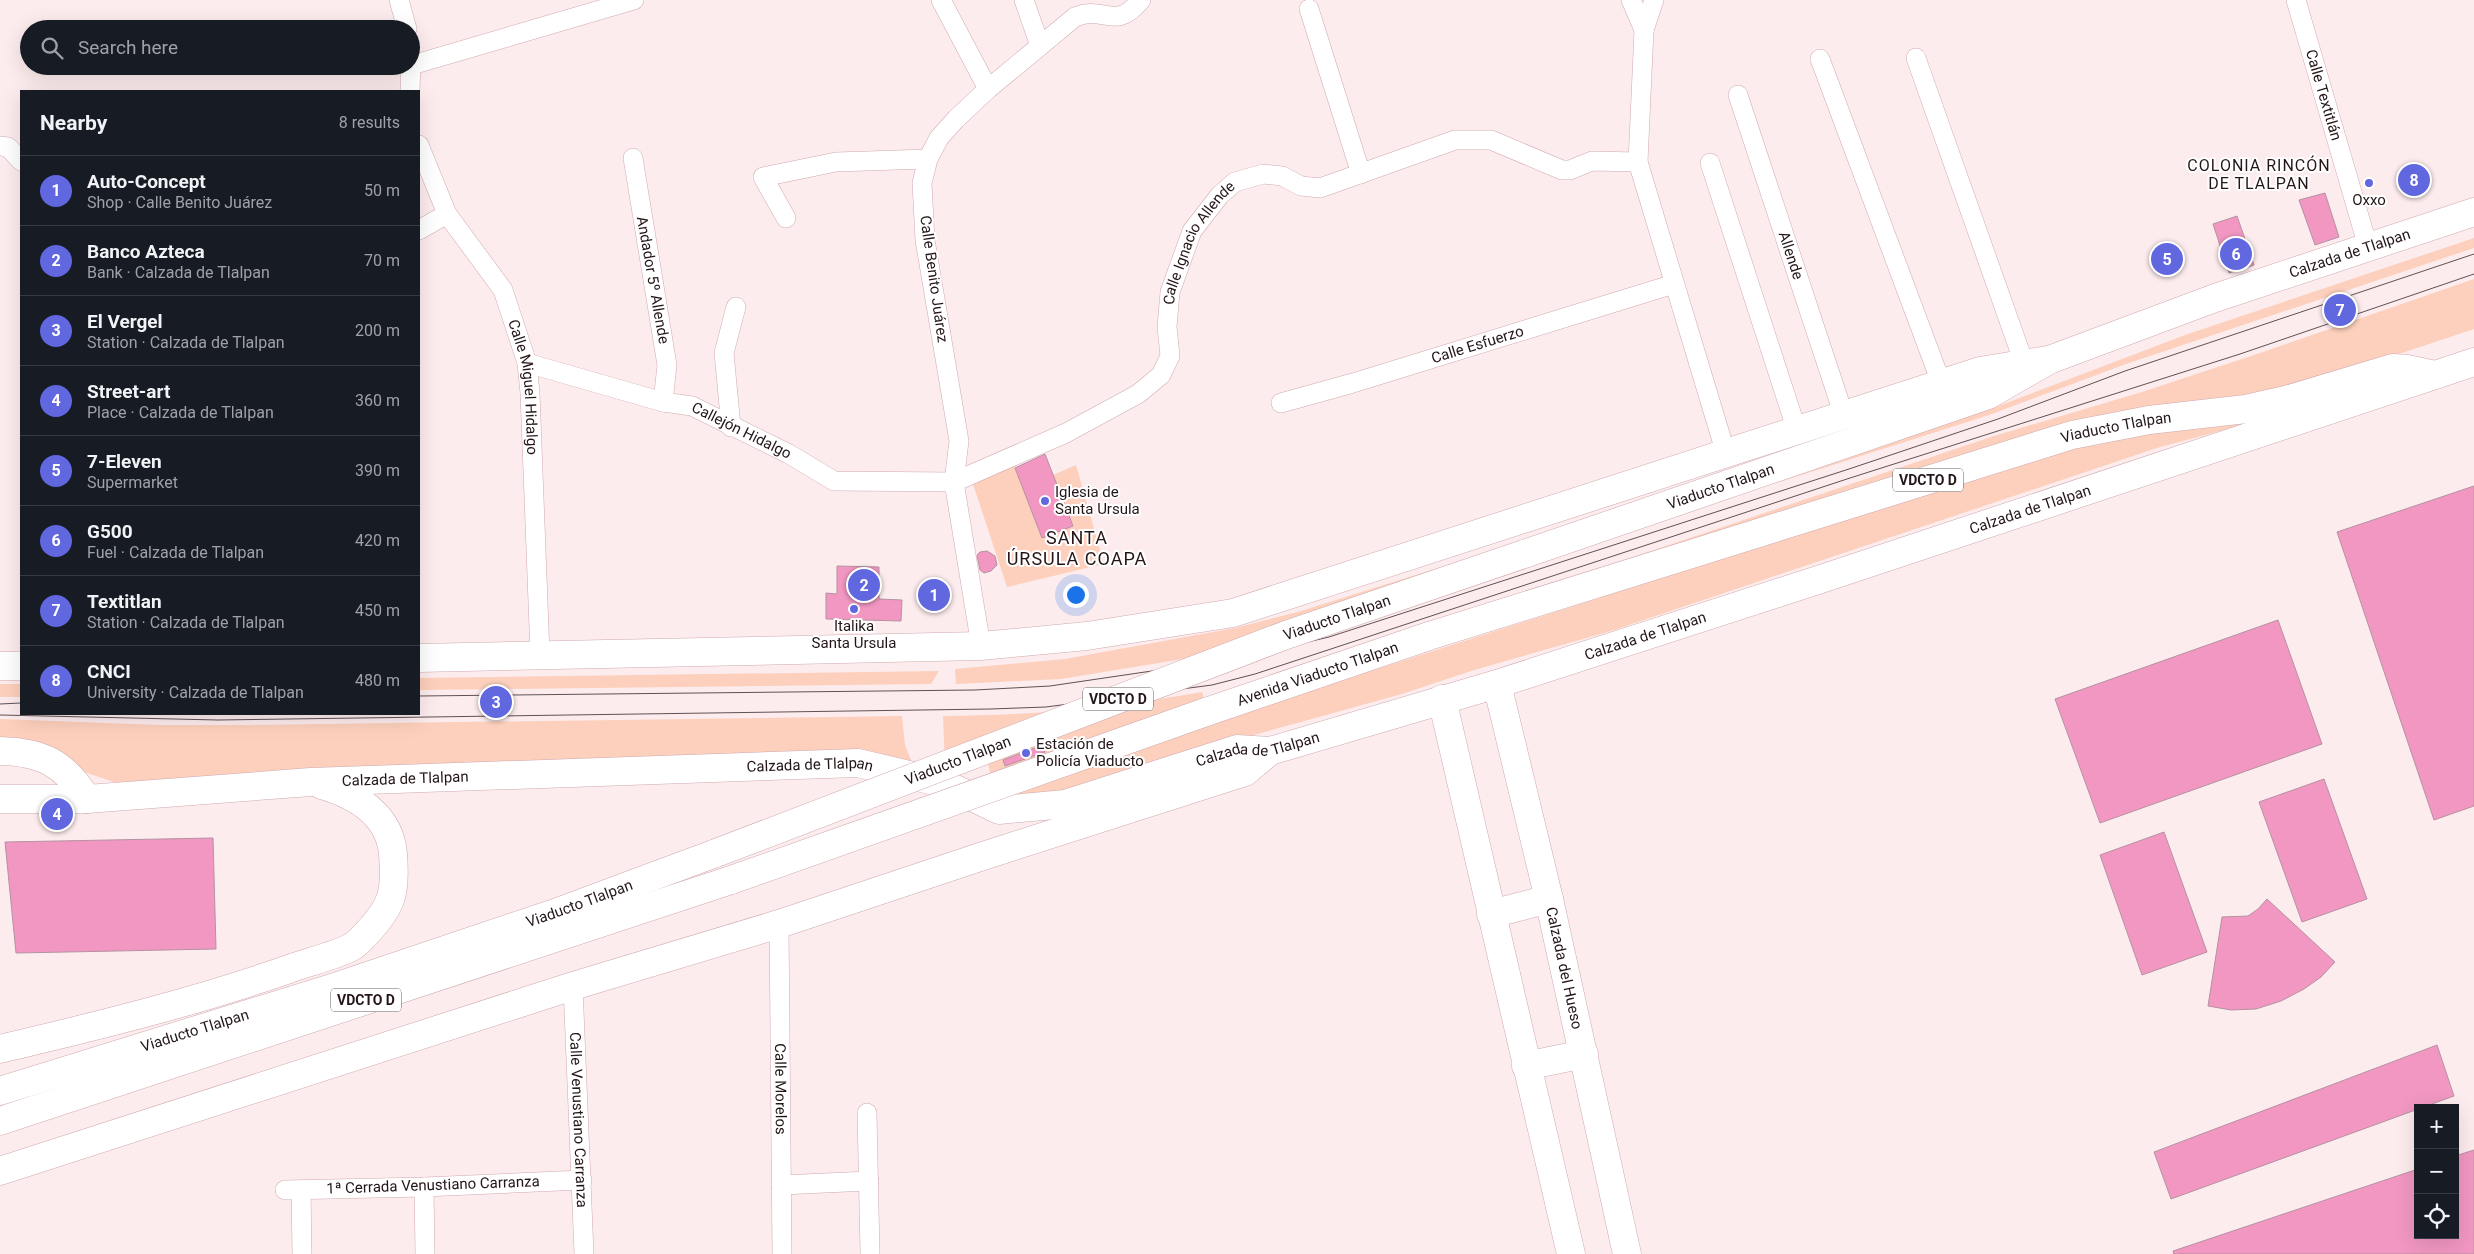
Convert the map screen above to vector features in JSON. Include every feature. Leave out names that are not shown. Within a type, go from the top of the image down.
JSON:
[{"type":"main road","name":"Calzada de Tlalpan","points":[[420,658],[540,654],[602,656],[981,646],[1087,636],[1233,613],[1942,385],[1980,371],[2036,362],[2215,298],[2474,212]]},
{"type":"main road","name":"Viaducto Tlalpan","points":[[0,1091],[335,987],[552,914],[716,854],[1286,635],[1988,395],[2036,362]]},
{"type":"main road","name":"Calzada de Tlalpan","points":[[0,799],[87,799],[312,782],[858,763],[943,782],[999,810],[1065,804],[1237,748],[1270,751],[1496,684],[1821,579],[2474,362]]},
{"type":"main road","name":"Viaducto Tlalpan","points":[[1429,636],[2072,435],[2149,420],[2246,409],[2286,400],[2393,368],[2407,368],[2435,375]]},
{"type":"main road","name":"Avenida Viaducto Tlalpan","points":[[1206,712],[1429,636]]},
{"type":"main road","points":[[0,666],[20,666]]},
{"type":"main road","name":"Calzada del Hueso","points":[[1496,684],[1550,899],[1628,1254]]},
{"type":"main road","points":[[1442,699],[1571,1254]]},
{"type":"main road","name":"Viaducto Tlalpan","points":[[0,1121],[731,880],[1206,712]]},
{"type":"main road","points":[[0,751],[30,753],[51,762],[67,774],[87,799]]},
{"type":"main road","points":[[0,1171],[572,986],[779,924],[1245,772],[1270,751]]},
{"type":"main road","name":"Viaducto Tlalpan","points":[[0,1049],[69,1032],[261,978],[354,946],[377,922],[391,903],[394,872],[393,848],[384,824],[370,807],[346,792],[312,782]]},
{"type":"main road","points":[[1491,914],[1550,899]]},
{"type":"main road","points":[[1526,1066],[1584,1054]]},
{"type":"street","points":[[399,0],[405,20]]},
{"type":"street","points":[[420,61],[634,0]]},
{"type":"street","points":[[941,0],[988,89]]},
{"type":"street","points":[[1024,0],[1040,46]]},
{"type":"street","name":"Calle Benito Juárez","points":[[981,646],[954,482],[960,441],[926,240],[922,183],[928,160],[939,138],[988,89],[1075,17],[1086,12],[1114,18],[1130,13],[1141,0]]},
{"type":"street","points":[[1631,0],[1644,30]]},
{"type":"street","points":[[1654,0],[1644,30],[1638,162],[1726,454]]},
{"type":"street","name":"Calle Textitlán","points":[[2296,0],[2368,247]]},
{"type":"street","points":[[1309,9],[1361,174]]},
{"type":"street","points":[[1916,58],[2036,362]]},
{"type":"street","points":[[1820,59],[1942,385]]},
{"type":"street","points":[[410,90],[411,75]]},
{"type":"street","name":"Allende","points":[[1738,94],[1844,416]]},
{"type":"street","name":"Calle Ignacio Allende","points":[[954,482],[1066,433],[1138,394],[1161,375],[1170,356],[1167,327],[1170,292],[1192,231],[1220,195],[1236,182],[1263,174],[1282,176],[1301,186],[1320,188],[1455,140],[1491,140],[1562,170],[1570,170],[1592,161],[1638,162]]},
{"type":"street","points":[[0,146],[8,148],[20,159]]},
{"type":"street","name":"Calle Miguel Hidalgo","points":[[420,147],[447,214],[503,290],[527,363],[530,393],[540,654]]},
{"type":"street","name":"Andador 5º Allende","points":[[633,158],[667,365],[662,402]]},
{"type":"street","points":[[786,218],[763,177],[836,162],[928,160]]},
{"type":"street","points":[[1710,163],[1797,431]]},
{"type":"street","points":[[420,229],[447,214]]},
{"type":"street","name":"Calle Esfuerzo","points":[[1281,403],[1363,381],[1674,284]]},
{"type":"street","points":[[730,427],[724,353],[736,307]]},
{"type":"street","name":"Callejón Hidalgo","points":[[527,363],[662,402],[692,406],[730,427],[789,454],[834,481],[954,482]]},
{"type":"street","name":"Calle Morelos","points":[[779,924],[782,1254]]},
{"type":"street","name":"Calle Venustiano Carranza","points":[[572,986],[584,1254]]},
{"type":"street","points":[[867,1113],[870,1254]]},
{"type":"street","name":"1ª Cerrada Venustiano Carranza","points":[[302,1254],[293,1190],[424,1187],[582,1180]]},
{"type":"street","points":[[781,1185],[869,1180]]},
{"type":"street","points":[[424,1187],[425,1254]]},
{"type":"shaded area","points":[[2474,238],[2474,248],[2126,364],[1989,415],[1773,484],[2001,405],[2185,335]]},
{"type":"shaded area","points":[[2474,279],[2474,329],[2378,361],[2266,393],[2058,425],[1526,593],[1994,436],[2142,392],[2263,352]]},
{"type":"shaded area","points":[[2297,410],[2157,448],[1611,631],[1471,671],[1402,694],[1236,740],[1082,787],[1041,796],[995,795],[986,754],[945,762],[943,716],[976,716],[1073,710],[1202,692],[1211,722],[1946,487],[2100,441],[2221,424]]},
{"type":"shaded area","points":[[1013,462],[1042,538],[1053,475],[1076,465],[1104,564],[1007,587],[971,478]]},
{"type":"shaded area","points":[[1457,562],[1528,566],[1350,625],[1238,650],[1061,679],[956,684],[955,669],[1065,659],[1235,628],[1301,611]]},
{"type":"shaded area","points":[[939,671],[931,684],[420,690],[420,678]]},
{"type":"shaded area","points":[[0,684],[20,684],[20,697],[0,697]]},
{"type":"shaded area","points":[[902,716],[905,745],[913,765],[114,782],[0,744],[0,719],[160,725],[245,725]]},
{"type":"building","points":[[2325,193],[2339,237],[2315,245],[2299,200]]},
{"type":"building","points":[[2237,216],[2254,265],[2229,273],[2213,224]]},
{"type":"building","name":"Iglesia de Santa Ursula","points":[[1045,454],[1073,526],[1042,538],[1015,468]]},
{"type":"building","points":[[2474,486],[2474,806],[2434,820],[2337,532]]},
{"type":"building","points":[[987,551],[995,556],[997,565],[991,571],[984,573],[980,570],[977,555],[980,552]]},
{"type":"building","points":[[837,566],[879,567],[879,599],[902,600],[901,621],[826,619],[826,593],[837,594]]},
{"type":"building","points":[[2278,620],[2322,744],[2100,823],[2055,699]]},
{"type":"building","points":[[1043,745],[1045,752],[1005,766],[1003,760]]},
{"type":"building","points":[[2324,779],[2367,899],[2302,922],[2259,802]]},
{"type":"building","points":[[2164,832],[2207,952],[2142,975],[2100,855]]},
{"type":"building","points":[[213,838],[216,949],[16,953],[5,842]]},
{"type":"building","points":[[2267,899],[2335,962],[2321,977],[2304,989],[2281,1001],[2256,1009],[2231,1010],[2208,1006],[2222,917],[2248,916]]},
{"type":"building","points":[[2437,1045],[2454,1096],[2432,1104],[2414,1104],[2414,1111],[2171,1199],[2154,1152]]},
{"type":"building","points":[[2474,1150],[2474,1254],[2174,1254],[2173,1251],[2414,1170],[2414,1239],[2459,1239],[2459,1155]]},
{"type":"tram line","points":[[420,696],[975,690],[1050,686],[1240,658],[1329,637],[1849,469],[1998,419],[2125,371],[2474,254]]},
{"type":"tram line","points":[[0,715],[218,720],[991,709],[1046,707],[1212,685],[1255,674],[1850,478],[2240,354],[2474,274]]},
{"type":"tram line","points":[[0,704],[20,703]]},
{"type":"place","name":"CNCI","points":[[2414,180]]},
{"type":"place","name":"Oxxo","points":[[2369,183]]},
{"type":"place","name":"G500","points":[[2236,254]]},
{"type":"place","name":"7-Eleven","points":[[2167,259]]},
{"type":"place","name":"Textitlan","points":[[2340,310]]},
{"type":"place","name":"Iglesia de Santa Ursula","points":[[1045,501]]},
{"type":"place","name":"Banco Azteca","points":[[864,585]]},
{"type":"place","name":"Auto-Concept","points":[[934,595]]},
{"type":"place","name":"Italika Santa Ursula","points":[[854,609]]},
{"type":"place","name":"El Vergel","points":[[496,702]]},
{"type":"place","name":"Estación de Policía Viaducto","points":[[1026,753]]},
{"type":"place","name":"Street-art","points":[[57,814]]},
{"type":"district","name":"COLONIA RINCÓN DE TLALPAN","points":[[2259,174]]},
{"type":"district","name":"SANTA ÚRSULA COAPA","points":[[1077,548]]}]
